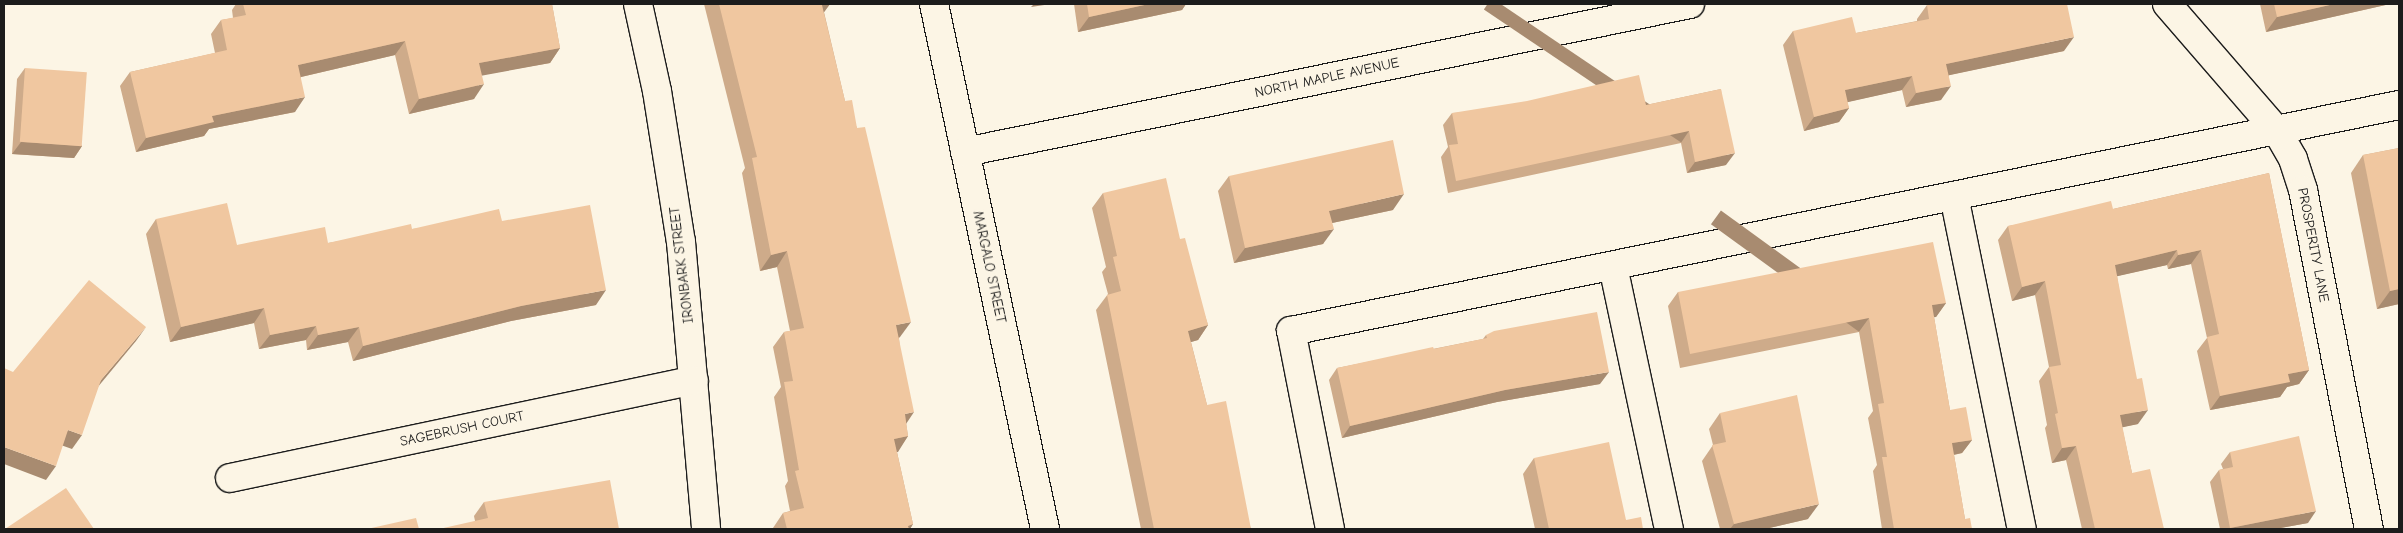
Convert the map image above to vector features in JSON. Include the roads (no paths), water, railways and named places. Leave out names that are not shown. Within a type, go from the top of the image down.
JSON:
[{"type":"street","name":"IRONBARK STREET","points":[[638,4],[657,91],[681,242],[706,529]]},
{"type":"street","name":"MARGALO STREET","points":[[934,4],[1045,529]]},
{"type":"street","name":"NORTH MAPLE AVENUE","points":[[965,152],[1690,4]]},
{"type":"street","name":"PROSPERITY LANE","points":[[2166,4],[2278,131],[2293,159],[2303,190],[2369,529]]},
{"type":"street","points":[[1330,529],[1291,331],[2399,105]]},
{"type":"street","points":[[1954,196],[2022,529]]},
{"type":"street","points":[[1612,266],[1668,529]]},
{"type":"street","name":"SAGEBRUSH COURT","points":[[230,478],[694,380]]}]
